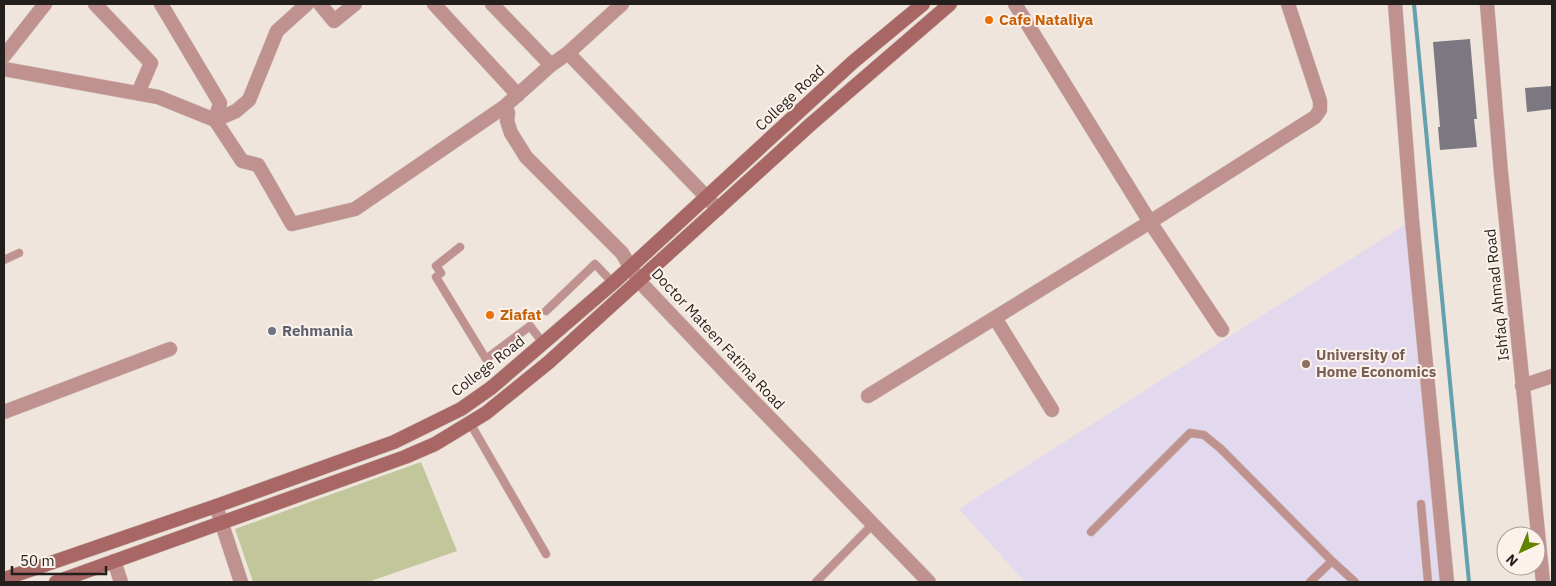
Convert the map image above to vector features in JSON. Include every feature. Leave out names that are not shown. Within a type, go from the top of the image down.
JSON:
[{"type":"main road","name":"College Road","points":[[4,579],[216,506],[414,433],[461,409],[491,388],[613,283],[853,62],[923,4]]},
{"type":"main road","points":[[56,582],[405,457],[435,444],[470,423],[499,403],[549,362],[818,118],[950,4]]},
{"type":"street","points":[[4,56],[44,4]]},
{"type":"street","points":[[95,4],[151,63],[138,93]]},
{"type":"street","points":[[161,4],[220,103],[215,120]]},
{"type":"street","points":[[215,120],[236,111],[249,100],[277,31],[307,4]]},
{"type":"street","points":[[320,4],[334,21],[355,4]]},
{"type":"street","points":[[434,4],[521,92]]},
{"type":"street","points":[[492,4],[551,65]]},
{"type":"street","points":[[4,69],[158,97],[215,120],[242,161],[258,165],[292,224],[355,209],[504,107],[551,65],[568,54],[622,4]]},
{"type":"street","points":[[1015,4],[1150,222],[1222,330]]},
{"type":"street","points":[[868,396],[1150,222],[1315,117],[1320,110],[1320,101],[1288,4]]},
{"type":"street","points":[[1395,4],[1413,229],[1447,582]]},
{"type":"street","name":"Ishfaq Ahmad Road","points":[[1488,4],[1501,173],[1543,582]]},
{"type":"street","points":[[568,54],[718,209]]},
{"type":"street","name":"Doctor Mateen Fatima Road","points":[[504,107],[508,113],[507,121],[510,132],[526,157],[622,253],[640,281],[732,380],[930,582]]},
{"type":"street","points":[[995,318],[1052,410]]},
{"type":"street","points":[[4,412],[170,349]]},
{"type":"street","points":[[1522,386],[1552,376]]},
{"type":"street","points":[[216,506],[241,582]]},
{"type":"street","points":[[114,561],[121,582]]},
{"type":"lane","points":[[460,247],[436,266],[441,273],[436,276],[486,359],[530,326],[544,343]]},
{"type":"lane","points":[[4,260],[19,253]]},
{"type":"lane","points":[[546,311],[595,264],[613,283]]},
{"type":"lane","points":[[470,423],[546,554]]},
{"type":"lane","points":[[1091,532],[1190,433],[1204,435],[1221,449],[1355,582]]},
{"type":"lane","points":[[1421,504],[1428,582]]},
{"type":"lane","points":[[816,582],[873,524]]},
{"type":"lane","points":[[1310,582],[1332,561]]},
{"type":"shaded area","name":"University of Home Economics","points":[[1412,220],[1447,582],[1025,582],[959,509]]},
{"type":"green space","points":[[421,462],[457,551],[368,582],[253,582],[235,529]]},
{"type":"building","points":[[1470,39],[1477,119],[1474,119],[1477,147],[1440,150],[1433,42]]},
{"type":"building","points":[[1552,86],[1552,109],[1527,112],[1525,88]]},
{"type":"waterway","points":[[1414,4],[1469,582]]},
{"type":"place","name":"Cafe Nataliya","points":[[989,20]]},
{"type":"place","name":"Ziafat","points":[[490,315]]},
{"type":"place","name":"Rehmania","points":[[272,331]]},
{"type":"place","name":"University of Home Economics","points":[[1306,364]]}]
